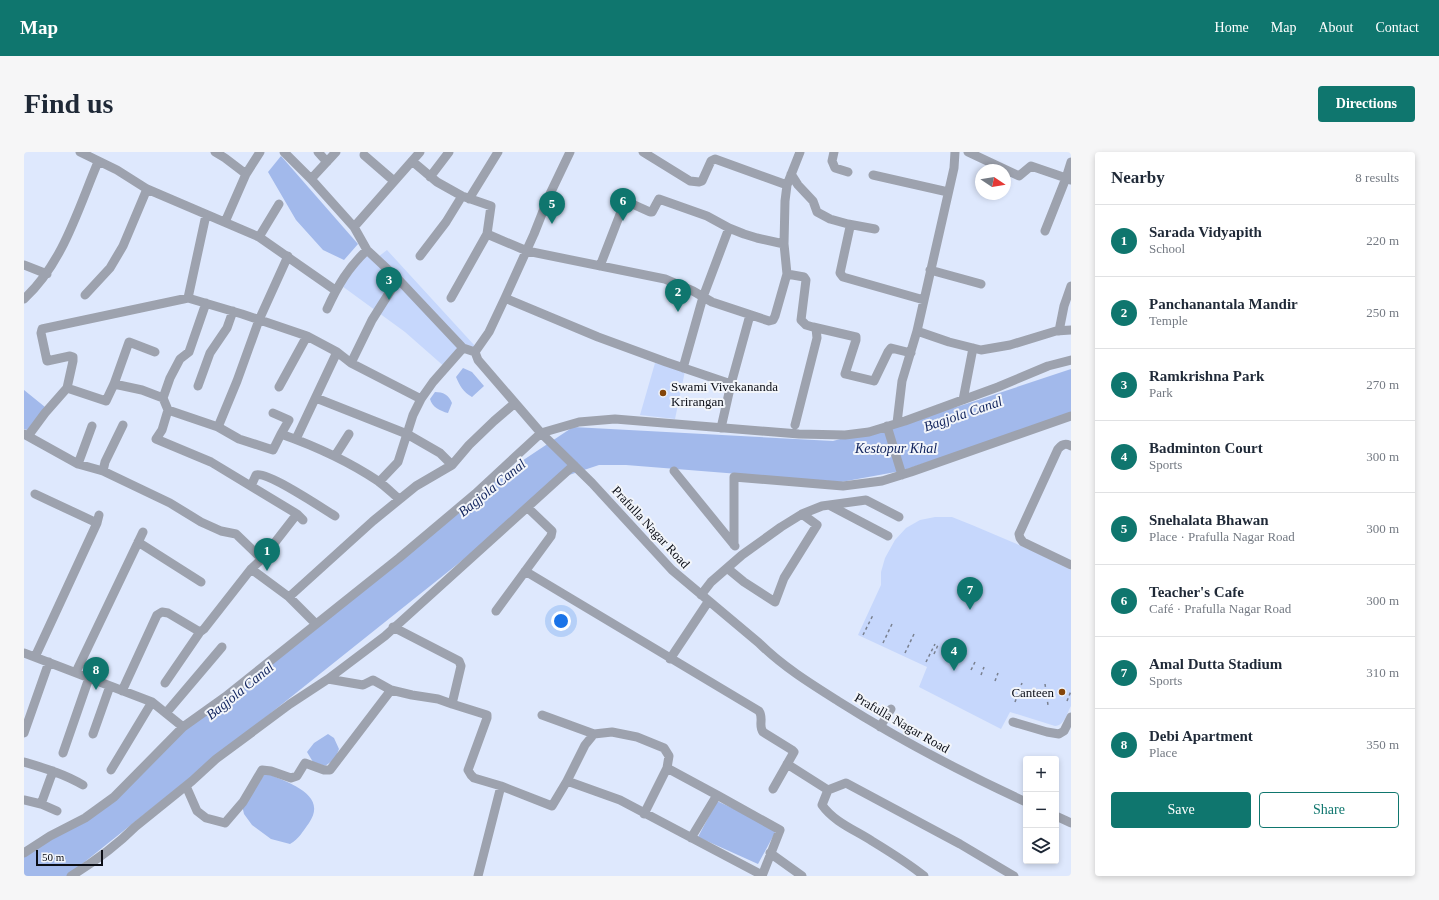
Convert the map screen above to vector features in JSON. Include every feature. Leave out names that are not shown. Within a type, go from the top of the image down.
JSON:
[{"type":"street","points":[[80,152],[117,170],[147,189],[259,237],[335,290]]},
{"type":"street","points":[[215,152],[246,174]]},
{"type":"street","points":[[225,222],[246,174],[260,152]]},
{"type":"street","points":[[284,152],[311,179],[354,227],[367,250],[398,279],[463,348],[475,352],[489,332],[506,298],[549,196],[570,152]]},
{"type":"street","points":[[318,152],[327,162]]},
{"type":"street","points":[[311,179],[336,152]]},
{"type":"street","points":[[354,227],[420,152]]},
{"type":"street","points":[[430,177],[449,152]]},
{"type":"street","points":[[420,256],[466,198],[498,152]]},
{"type":"street","points":[[643,152],[690,181],[695,182],[702,180],[711,161],[718,159],[767,179],[787,185]]},
{"type":"street","points":[[486,234],[526,251],[664,279],[693,291],[712,302],[767,321],[772,320],[775,316],[787,274],[784,244],[787,185],[800,152]]},
{"type":"street","points":[[834,152],[832,161],[835,168],[848,172]]},
{"type":"street","points":[[897,423],[902,381],[917,331],[954,168],[955,152]]},
{"type":"street","points":[[968,152],[1019,176],[1031,166],[1068,179]]},
{"type":"street","points":[[364,155],[394,181]]},
{"type":"street","points":[[412,160],[430,177],[466,198],[491,206],[486,234],[452,298]]},
{"type":"street","points":[[24,299],[47,274],[72,226],[98,162]]},
{"type":"street","points":[[1045,231],[1068,179],[1071,162]]},
{"type":"street","points":[[791,174],[798,185],[813,201],[817,212],[830,219],[875,229]]},
{"type":"street","points":[[873,176],[948,192]]},
{"type":"street","points":[[85,295],[110,268],[123,246],[147,189]]},
{"type":"street","points":[[600,266],[624,204],[630,203],[652,212],[659,199],[708,216],[729,228],[757,238],[784,244]]},
{"type":"street","points":[[259,237],[279,204]]},
{"type":"street","points":[[188,298],[206,215]]},
{"type":"street","points":[[848,224],[850,229],[840,272],[843,277],[924,300]]},
{"type":"street","points":[[683,368],[703,297],[729,228]]},
{"type":"street","points":[[327,309],[335,290],[353,264],[367,250]]},
{"type":"street","points":[[218,427],[237,381],[259,320],[288,256]]},
{"type":"street","points":[[24,265],[47,274]]},
{"type":"street","points":[[930,270],[981,284]]},
{"type":"street","points":[[787,274],[804,277],[806,280],[801,320],[806,325],[856,337],[845,374],[874,381],[891,348],[910,353]]},
{"type":"street","points":[[351,363],[372,320],[398,279]]},
{"type":"street","points":[[1059,331],[1064,306],[1071,286]]},
{"type":"street","points":[[262,559],[236,534],[221,531],[200,522],[170,504],[103,471],[78,464],[26,435],[67,388],[73,357],[70,356],[48,361],[46,358],[41,333],[42,329],[188,298],[233,311],[307,336],[337,352],[351,363],[421,399]]},
{"type":"street","points":[[506,298],[598,337],[731,384]]},
{"type":"street","points":[[165,683],[200,632],[204,629],[251,569],[300,517],[211,462],[156,439],[162,430],[168,410],[163,398],[170,378],[180,359],[189,352],[206,303]]},
{"type":"street","points":[[198,386],[210,353],[227,328],[233,311]]},
{"type":"street","points":[[721,428],[731,384],[750,315]]},
{"type":"street","points":[[795,425],[817,338],[816,328],[813,327]]},
{"type":"street","points":[[917,331],[949,342],[981,350],[1010,345],[1059,331],[1071,330]]},
{"type":"street","points":[[279,387],[307,336]]},
{"type":"street","points":[[67,388],[106,401],[130,342],[155,352]]},
{"type":"street","points":[[378,482],[398,462],[413,415],[421,399],[433,382],[463,348]]},
{"type":"street","points":[[963,400],[973,348]]},
{"type":"street","points":[[296,439],[337,352]]},
{"type":"street","name":"Prafulla Nagar Road","points":[[475,352],[478,360],[541,433],[592,483],[672,570],[769,653],[810,683],[880,727],[981,781],[1023,801]]},
{"type":"street","points":[[24,853],[50,836],[85,818],[114,797],[183,727],[225,697],[399,558],[475,494],[541,433],[580,422],[614,419],[800,434],[845,435],[869,432],[963,400],[1048,366],[1071,360]]},
{"type":"street","points":[[114,384],[142,390],[163,398]]},
{"type":"street","points":[[316,398],[407,434],[440,453],[452,465]]},
{"type":"street","points":[[289,597],[373,521],[416,486],[452,465],[469,445],[515,403]]},
{"type":"street","points":[[168,410],[218,427],[239,439],[273,450],[289,420],[273,413]]},
{"type":"street","points":[[734,545],[734,477],[843,486],[882,481],[1071,416]]},
{"type":"street","points":[[103,471],[105,462],[123,425]]},
{"type":"street","points":[[78,464],[92,426]]},
{"type":"street","points":[[887,426],[902,475]]},
{"type":"street","points":[[281,434],[335,456],[378,482],[399,500]]},
{"type":"street","points":[[335,456],[349,434]]},
{"type":"street","points":[[1071,446],[1065,444],[1058,449],[1019,534],[1023,542],[1071,565]]},
{"type":"street","points":[[72,876],[93,862],[243,738],[328,679],[386,636],[393,628],[574,465]]},
{"type":"street","points":[[674,471],[742,555]]},
{"type":"street","points":[[251,486],[256,475],[261,474],[287,486],[335,516]]},
{"type":"street","points":[[35,494],[98,519],[35,657]]},
{"type":"street","points":[[701,595],[711,582],[742,555],[781,526],[802,514],[822,506],[866,500],[899,517]]},
{"type":"street","points":[[829,505],[888,536]]},
{"type":"street","points":[[496,611],[551,536],[552,531],[528,508]]},
{"type":"street","points":[[727,568],[744,582],[775,602],[784,578],[817,525],[802,514]]},
{"type":"street","points":[[76,672],[143,532]]},
{"type":"street","points":[[138,542],[201,582]]},
{"type":"street","points":[[251,569],[289,597],[316,624]]},
{"type":"street","points":[[525,571],[759,711],[762,714],[760,729],[792,750],[793,755],[774,789]]},
{"type":"street","points":[[670,659],[708,602]]},
{"type":"street","points":[[122,691],[159,614],[168,613],[200,632]]},
{"type":"street","points":[[393,628],[459,661],[461,666],[452,704]]},
{"type":"street","points":[[166,713],[222,647]]},
{"type":"street","points":[[24,652],[152,702],[183,727]]},
{"type":"street","points":[[24,733],[49,662]]},
{"type":"street","points":[[63,753],[89,678]]},
{"type":"street","points":[[328,679],[363,685],[373,680],[390,690],[438,699],[487,715],[468,770],[470,775],[474,778],[501,786],[552,806],[567,781],[585,745],[594,734]]},
{"type":"street","points":[[92,734],[110,686]]},
{"type":"street","points":[[186,786],[197,810],[206,818],[225,823],[242,802],[262,770],[271,770],[291,778],[297,776],[305,763],[324,770],[330,770],[390,690]]},
{"type":"street","points":[[111,770],[152,702]]},
{"type":"street","points":[[880,727],[891,709]]},
{"type":"street","points":[[542,715],[594,734],[612,732],[637,738],[664,748],[669,756],[667,768],[644,814]]},
{"type":"street","points":[[1014,722],[1059,734],[1064,730],[1071,717]]},
{"type":"street","points":[[24,762],[53,771],[83,785]]},
{"type":"street","points":[[787,764],[828,790]]},
{"type":"street","points":[[567,781],[620,800],[762,876],[770,853],[780,832],[778,828],[667,768]]},
{"type":"street","points":[[42,804],[53,771]]},
{"type":"street","points":[[924,876],[873,841],[828,814],[822,805],[828,790],[846,783],[960,844],[1014,876]]},
{"type":"street","points":[[478,876],[501,786]]},
{"type":"street","points":[[691,838],[717,795]]},
{"type":"street","points":[[24,800],[42,804],[56,812]]},
{"type":"street","points":[[1059,817],[1071,823]]},
{"type":"street","points":[[770,853],[802,876]]},
{"type":"path","points":[[863,635],[873,615]]},
{"type":"path","points":[[883,643],[892,624]]},
{"type":"path","points":[[905,653],[914,634]]},
{"type":"path","points":[[926,662],[937,645],[934,654]]},
{"type":"path","points":[[971,670],[975,662]]},
{"type":"path","points":[[981,675],[984,667]]},
{"type":"path","points":[[995,681],[998,673]]},
{"type":"path","points":[[1015,702],[1022,683]]},
{"type":"path","points":[[1045,684],[1048,705]]},
{"type":"path","points":[[1067,701],[1071,691]]},
{"type":"shaded area","points":[[367,250],[378,257],[387,250],[475,346],[469,348],[459,348],[446,368],[405,332],[342,286]]},
{"type":"shaded area","name":"Swami Vivekananda Krirangan","points":[[655,363],[685,371],[675,419],[640,415]]},
{"type":"shaded area","points":[[935,517],[952,517],[1033,551],[1071,570],[1071,706],[1063,721],[1058,725],[1055,726],[1010,712],[1001,729],[919,687],[927,667],[858,635],[881,585],[881,572],[885,558],[895,540],[906,528],[920,520]]},
{"type":"water","points":[[281,156],[358,244],[344,260],[323,250],[296,220],[268,172]]},
{"type":"water","points":[[463,368],[472,372],[484,386],[472,397],[462,388],[456,377]]},
{"type":"water","name":"Kestopur Khal","points":[[1071,369],[1071,414],[901,471],[841,482],[626,465],[599,465],[569,475],[67,876],[24,876],[24,853],[106,804],[187,726],[498,477],[573,427],[833,441],[963,405]]},
{"type":"water","points":[[24,390],[45,407],[30,431],[24,429]]},
{"type":"water","points":[[435,392],[445,394],[451,400],[452,403],[448,413],[439,410],[434,406],[430,399]]},
{"type":"water","points":[[328,734],[334,738],[339,749],[335,759],[325,766],[313,762],[307,752],[314,743]]},
{"type":"water","points":[[266,773],[302,790],[314,804],[314,813],[309,823],[298,837],[290,844],[271,839],[252,825],[244,814],[241,801]]},
{"type":"water","points":[[717,801],[777,829],[758,864],[698,837]]},
{"type":"place","name":"Teacher's Cafe","points":[[623,221]]},
{"type":"place","name":"Snehalata Bhawan","points":[[552,224]]},
{"type":"place","name":"Ramkrishna Park","points":[[389,300]]},
{"type":"place","name":"Panchanantala Mandir","points":[[678,312]]},
{"type":"place","name":"Swami Vivekananda Krirangan","points":[[663,393]]},
{"type":"place","name":"Sarada Vidyapith","points":[[267,571]]},
{"type":"place","name":"Amal Dutta Stadium","points":[[970,610]]},
{"type":"place","name":"Badminton Court","points":[[954,671]]},
{"type":"place","name":"Debi Apartment","points":[[96,690]]},
{"type":"place","name":"Canteen","points":[[1062,692]]},
{"type":"water label","name":"Bagjola Canal","points":[[963,414]]},
{"type":"water label","name":"Bagjola Canal","points":[[492,488]]},
{"type":"water label","name":"Bagjola Canal","points":[[240,691]]}]
